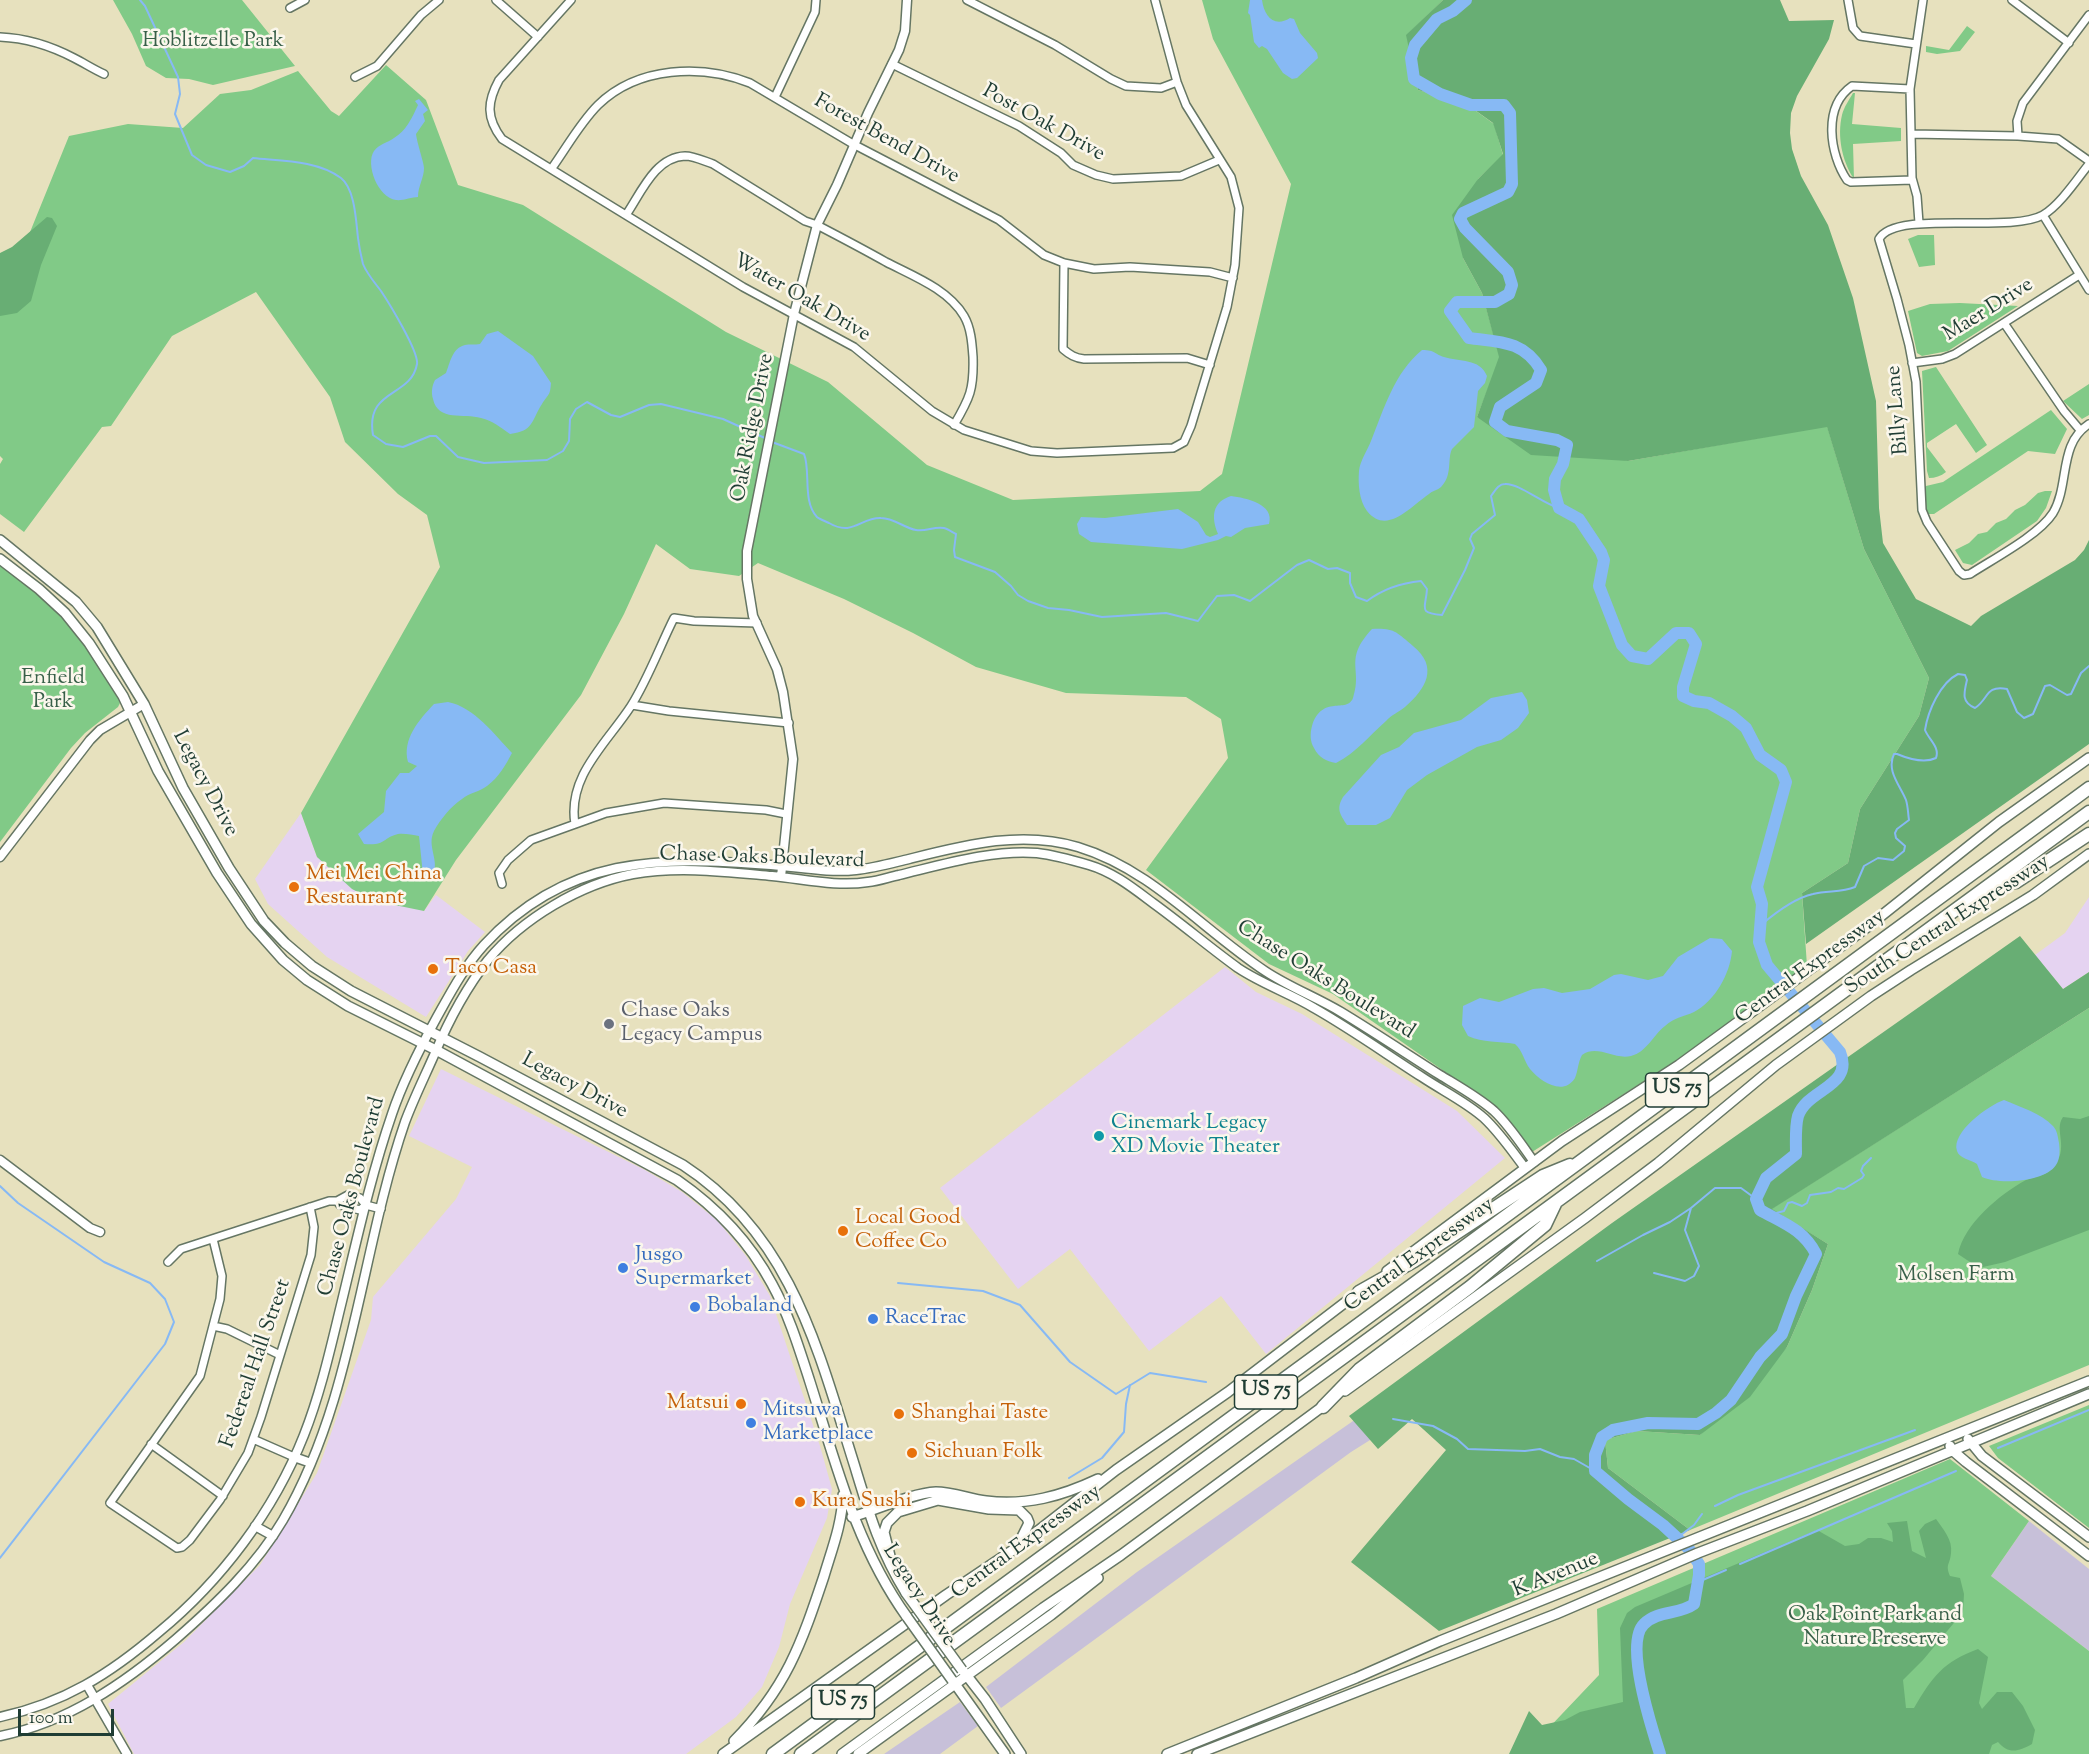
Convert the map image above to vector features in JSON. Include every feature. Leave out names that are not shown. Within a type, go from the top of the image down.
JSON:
[{"type":"highway","name":"Central Expressway","points":[[773,1754],[2089,789]]},
{"type":"highway","name":"Central Expressway","points":[[801,1754],[2089,812]]},
{"type":"highway","points":[[1994,882],[2016,882],[2089,834]]},
{"type":"highway","points":[[1359,1292],[1414,1261],[1543,1176],[1590,1156]]},
{"type":"highway","points":[[1323,1407],[1360,1369],[1470,1287],[1545,1224],[1556,1202]]},
{"type":"main road","name":"Legacy Drive","points":[[0,540],[76,602],[109,646],[144,704],[183,788],[229,868],[264,921],[293,951],[332,980],[698,1174],[735,1207],[760,1236],[779,1264],[799,1301],[878,1540],[892,1571],[1022,1754]]},
{"type":"main road","name":"Legacy Drive","points":[[0,559],[39,589],[65,613],[89,643],[110,673],[158,771],[217,873],[251,924],[283,960],[327,994],[650,1164],[688,1187],[740,1236],[768,1276],[793,1329],[852,1517],[877,1570],[895,1601],[1004,1752]]},
{"type":"main road","name":"South Central Expressway","points":[[1784,989],[1866,928],[1999,822],[2089,758]]},
{"type":"main road","name":"South Central Expressway","points":[[1323,1407],[1569,1230],[1658,1163],[1739,1095],[1854,1008],[1911,969],[2033,894],[2089,854]]},
{"type":"main road","points":[[217,873],[229,868]]},
{"type":"main road","points":[[283,960],[293,951]]},
{"type":"main road","name":"Central Expressway","points":[[722,1754],[1016,1548],[1116,1470],[1228,1392],[1586,1124],[1679,1065],[1784,989]]},
{"type":"main road","points":[[592,1134],[599,1120]]},
{"type":"main road","points":[[688,1187],[698,1174]]},
{"type":"main road","points":[[783,1306],[799,1301]]},
{"type":"main road","points":[[2086,1382],[2089,1394]]},
{"type":"main road","name":"K Avenue","points":[[1167,1754],[2086,1382]]},
{"type":"main road","name":"K Avenue","points":[[1197,1754],[1556,1614],[1645,1575],[2089,1394]]},
{"type":"main road","points":[[817,1405],[829,1414],[837,1411]]},
{"type":"main road","points":[[842,1754],[1043,1608],[1146,1538],[1323,1407]]},
{"type":"main road","points":[[1961,1433],[1982,1455],[2089,1537]]},
{"type":"main road","points":[[1947,1438],[1952,1450],[2089,1556]]},
{"type":"main road","points":[[852,1517],[926,1493],[939,1492],[973,1499],[1005,1502],[1048,1498],[1072,1491],[1116,1470]]},
{"type":"main road","points":[[722,1754],[765,1706],[796,1655],[839,1531],[843,1487]]},
{"type":"main road","points":[[892,1571],[884,1532],[887,1523],[898,1512],[938,1500],[988,1509],[1019,1510],[1029,1523],[1016,1548]]},
{"type":"main road","points":[[858,1754],[965,1673],[1087,1587],[1146,1538]]},
{"type":"main road","points":[[1481,1625],[1487,1641]]},
{"type":"main road","points":[[1366,1674],[1371,1686]]},
{"type":"main road","points":[[1270,1713],[1275,1723]]},
{"type":"main road","points":[[1004,1752],[1015,1744]]},
{"type":"street","points":[[290,8],[305,0]]},
{"type":"street","points":[[355,77],[377,66],[421,15],[439,0]]},
{"type":"street","points":[[496,0],[538,37],[571,0]]},
{"type":"street","points":[[775,97],[815,12],[816,0]]},
{"type":"street","name":"Oak Ridge Drive","points":[[781,877],[793,759],[789,723],[777,669],[753,616],[748,591],[747,551],[794,314],[817,225],[899,50],[904,32],[907,0]]},
{"type":"street","points":[[967,0],[1055,45],[1126,86],[1161,88],[1177,82]]},
{"type":"street","points":[[1064,263],[1063,350],[1068,354],[1084,359],[1187,358],[1210,365],[1233,278],[1239,208],[1231,177],[1186,105],[1177,82],[1155,0]]},
{"type":"street","points":[[1848,0],[1853,28],[1860,36],[1916,44]]},
{"type":"street","points":[[1912,134],[2058,139],[2089,162],[2076,181],[2043,215],[2012,223],[1919,223],[1917,196],[1912,180],[1910,89],[1923,0]]},
{"type":"street","points":[[2012,0],[2069,43]]},
{"type":"street","points":[[2018,136],[2017,121],[2022,103],[2089,15]]},
{"type":"street","points":[[0,37],[37,43],[74,58],[104,74]]},
{"type":"street","name":"Water Oak Drive","points":[[538,37],[498,80],[489,100],[488,110],[494,129],[502,139],[743,288],[855,347],[932,411],[954,425],[1009,446],[1031,451],[1057,453],[1173,448],[1184,442],[1187,436],[1210,365]]},
{"type":"street","name":"Post Oak Drive","points":[[892,64],[1018,126],[1061,153],[1074,165],[1096,175],[1113,179],[1181,176],[1220,160]]},
{"type":"street","name":"Forest Bend Drive","points":[[552,168],[599,104],[630,84],[682,71],[714,72],[750,83],[853,144],[999,220],[1044,255],[1064,263],[1094,269],[1130,267],[1210,272],[1233,278]]},
{"type":"street","points":[[1910,89],[1852,87],[1845,91],[1834,116],[1832,140],[1835,158],[1847,180],[1851,182],[1912,180]]},
{"type":"street","points":[[626,214],[662,164],[685,156],[713,164],[805,221],[817,225],[935,288],[956,305],[964,317],[972,343],[974,377],[968,401],[954,425]]},
{"type":"street","points":[[2043,215],[2089,290]]},
{"type":"street","name":"Billy Lane","points":[[1919,223],[1881,235],[1879,244],[1897,299],[1912,363],[1918,411],[1923,510],[1927,522],[1959,571],[1964,575],[1970,574],[2040,528],[2053,512],[2062,487],[2069,450],[2080,430]]},
{"type":"street","name":"Maer Drive","points":[[1912,363],[1942,359],[1955,354],[2079,275]]},
{"type":"street","points":[[2004,323],[2064,411],[2080,430],[2089,424]]},
{"type":"street","points":[[575,824],[573,800],[582,774],[632,705],[674,618],[757,623]]},
{"type":"street","points":[[0,857],[90,740],[100,730],[144,704]]},
{"type":"street","points":[[632,705],[789,723]]},
{"type":"street","points":[[502,884],[499,873],[508,860],[531,840],[606,813],[664,803],[766,810],[786,814]]},
{"type":"street","name":"Chase Oaks Boulevard","points":[[0,1717],[44,1705],[87,1685],[117,1666],[185,1610],[212,1581],[255,1526],[304,1435],[321,1383],[390,1117],[429,1031],[461,975],[486,943],[529,904],[563,885],[601,871],[632,864],[703,860],[858,870],[977,842],[1012,839],[1064,844],[1101,855],[1138,875],[1262,969],[1443,1077],[1494,1111],[1534,1162]]},
{"type":"street","points":[[1047,855],[1050,842]]},
{"type":"street","name":"Chase Oaks Boulevard","points":[[0,1736],[49,1722],[95,1700],[164,1650],[225,1594],[273,1536],[285,1517],[311,1463],[334,1402],[381,1209],[405,1122],[442,1037],[472,983],[495,953],[513,934],[539,914],[578,893],[632,874],[680,870],[845,884],[871,882],[997,855],[1035,853],[1096,867],[1125,882],[1259,981],[1324,1008],[1480,1114],[1504,1138],[1525,1168]]},
{"type":"street","points":[[1096,867],[1101,855]]},
{"type":"street","points":[[632,864],[632,874]]},
{"type":"street","points":[[1207,943],[1214,933]]},
{"type":"street","points":[[486,943],[495,953]]},
{"type":"street","points":[[1436,1086],[1443,1077]]},
{"type":"street","points":[[0,1160],[90,1228],[100,1232]]},
{"type":"street","points":[[168,1262],[181,1249],[310,1207],[337,1201],[348,1195],[360,1198],[366,1205],[381,1209]]},
{"type":"street","points":[[337,1201],[340,1205],[360,1210],[366,1205]]},
{"type":"street","name":"Federeal Hall Street","points":[[151,1444],[110,1503],[173,1547],[180,1548],[190,1540],[222,1496],[248,1453],[311,1255],[315,1227],[310,1207]]},
{"type":"street","points":[[213,1239],[222,1276],[220,1299],[200,1376],[151,1444],[222,1496]]},
{"type":"street","points":[[213,1326],[226,1329],[280,1354]]},
{"type":"street","points":[[253,1439],[311,1463]]},
{"type":"street","points":[[255,1526],[273,1536]]},
{"type":"street","points":[[185,1610],[195,1623]]},
{"type":"street","points":[[87,1685],[127,1754]]},
{"type":"shaded area","points":[[301,813],[317,857],[424,911],[436,895],[485,932],[468,951],[426,1017],[327,957],[268,904],[255,879]]},
{"type":"shaded area","points":[[2089,897],[2089,972],[2063,989],[2035,955],[2065,933]]},
{"type":"shaded area","points":[[1225,967],[1256,992],[1302,1014],[1457,1111],[1505,1158],[1266,1354],[1221,1296],[1149,1351],[1070,1249],[1018,1289],[940,1188]]},
{"type":"shaded area","points":[[441,1069],[645,1170],[682,1192],[718,1221],[746,1256],[770,1296],[832,1489],[827,1518],[790,1604],[779,1647],[762,1687],[736,1717],[686,1754],[134,1754],[108,1704],[184,1642],[260,1565],[317,1473],[371,1320],[373,1297],[456,1199],[472,1167],[409,1136]]},
{"type":"shaded area","points":[[1456,1386],[1351,1452],[1001,1708],[986,1687],[1137,1572],[1353,1421]]},
{"type":"shaded area","points":[[2029,1521],[2089,1569],[2089,1651],[1991,1576]]},
{"type":"shaded area","points":[[960,1702],[978,1726],[940,1754],[884,1754]]},
{"type":"green space","name":"Hoblitzelle Park","points":[[113,0],[242,0],[295,66],[213,85],[189,79],[166,78],[146,66]]},
{"type":"green space","points":[[1202,0],[1443,0],[1407,35],[1418,90],[1465,103],[1494,124],[1503,155],[1478,179],[1463,258],[1482,293],[1500,358],[1477,417],[1628,461],[1827,426],[1864,549],[1929,678],[1919,716],[1860,809],[1848,863],[1802,893],[1807,966],[1676,1061],[1532,1152],[1497,1108],[1333,994],[1269,964],[1146,870],[1228,758],[1221,719],[1186,697],[1066,693],[976,667],[844,599],[758,563],[739,576],[690,569],[656,544],[624,614],[581,695],[456,860],[424,911],[375,901],[352,889],[317,857],[301,813],[440,567],[427,515],[398,494],[345,442],[330,397],[256,292],[172,336],[111,426],[102,427],[24,532],[0,514],[0,464],[3,459],[0,456],[0,306],[69,136],[128,124],[183,128],[220,94],[251,90],[298,71],[331,111],[339,116],[386,65],[426,100],[458,185],[523,205],[726,332],[828,382],[927,465],[1013,500],[1200,491],[1222,474],[1291,184],[1213,39]]},
{"type":"green space","points":[[1443,0],[1780,0],[1789,21],[1834,20],[1829,39],[1797,96],[1791,113],[1790,133],[1792,149],[1801,176],[1828,225],[1853,298],[1876,401],[1879,508],[1883,543],[1916,599],[1971,626],[1981,616],[2075,560],[2089,540],[2089,744],[1806,944],[1802,893],[1848,863],[1860,809],[1919,716],[1929,678],[1864,549],[1827,427],[1628,461],[1531,455],[1477,417],[1499,357],[1482,293],[1463,258],[1452,215],[1478,179],[1503,154],[1493,123],[1465,103],[1418,90],[1406,35]]},
{"type":"green space","points":[[1967,26],[1975,32],[1960,51],[1937,54],[1926,52],[1926,46],[1949,50]]},
{"type":"green space","points":[[1855,93],[1852,124],[1901,128],[1901,141],[1853,144],[1854,179],[1840,140],[1843,112]]},
{"type":"green space","points":[[47,217],[52,218],[57,226],[41,265],[31,301],[17,313],[0,316],[0,253],[12,247]]},
{"type":"green space","points":[[1918,235],[1934,235],[1935,265],[1919,267],[1908,239]]},
{"type":"green space","points":[[1930,304],[2018,306],[1948,351],[1922,356],[1917,353],[1908,311]]},
{"type":"green space","points":[[1936,367],[1987,445],[1976,453],[1956,424],[1927,443],[1927,447],[1946,472],[1929,478],[1922,371]]},
{"type":"green space","points":[[2089,384],[2089,415],[2082,419],[2063,401]]},
{"type":"green space","points":[[2051,410],[2067,429],[2055,454],[2028,451],[1934,514],[1926,511],[1923,490],[1926,486],[1943,482]]},
{"type":"green space","points":[[2052,491],[2046,508],[2037,521],[1972,565],[1963,563],[1955,550],[1969,543],[1978,534],[1987,532],[2038,493]]},
{"type":"green space","name":"Enfield Park","points":[[0,563],[31,588],[73,630],[97,661],[120,703],[71,748],[0,842]]},
{"type":"green space","points":[[2020,936],[2063,989],[2089,972],[2089,1008],[1772,1209],[1828,1244],[1812,1290],[1787,1347],[1750,1397],[1700,1435],[1637,1431],[1605,1440],[1608,1468],[1690,1530],[1439,1631],[1351,1562],[1446,1450],[1412,1419],[1378,1449],[1349,1416],[1612,1223]]},
{"type":"green space","name":"Molsen Farm","points":[[2089,1008],[2089,1365],[1690,1530],[1608,1468],[1605,1440],[1637,1431],[1700,1435],[1787,1347],[1812,1290],[1828,1244],[1771,1209]]},
{"type":"green space","points":[[2089,1116],[2089,1230],[2005,1262],[1983,1267],[1973,1264],[1958,1254],[1968,1232],[1984,1211],[2005,1193],[2026,1180],[2052,1169],[2060,1154],[2060,1122],[2063,1117],[2080,1119]]},
{"type":"green space","points":[[2089,1405],[2089,1528],[1998,1458],[1989,1446]]},
{"type":"green space","name":"Oak Point Park and Nature Preserve","points":[[1950,1459],[2029,1521],[1991,1576],[2089,1651],[2089,1754],[1524,1754],[1599,1675],[1597,1609]]},
{"type":"green space","name":"Oak Point Park and Nature Preserve","points":[[1936,1519],[1947,1535],[1951,1548],[1948,1564],[1950,1576],[1960,1578],[1964,1594],[1963,1612],[1903,1680],[1906,1708],[1914,1708],[1933,1679],[1947,1665],[1978,1649],[1988,1657],[1979,1703],[1982,1709],[1997,1692],[2012,1692],[2023,1706],[2035,1730],[2032,1744],[2022,1749],[2009,1750],[1998,1742],[1992,1745],[1989,1754],[1509,1754],[1529,1711],[1542,1725],[1565,1720],[1580,1712],[1623,1702],[1620,1628],[1627,1613],[1635,1607],[1817,1530],[1845,1546],[1859,1544],[1868,1538],[1881,1538],[1893,1542],[1892,1531],[1887,1523],[1907,1521],[1912,1551],[1926,1558],[1919,1531],[1925,1524]]},
{"type":"water","points":[[1250,0],[1262,0],[1265,11],[1275,21],[1294,19],[1300,33],[1317,53],[1318,58],[1297,78],[1292,79],[1283,73],[1267,49],[1262,46],[1259,48],[1254,42],[1248,13]]},
{"type":"water","points":[[419,99],[428,110],[423,114],[425,121],[416,134],[424,165],[418,197],[396,200],[384,193],[375,180],[372,172],[372,157],[376,149],[405,128],[418,105],[415,101]]},
{"type":"water","points":[[498,331],[533,356],[551,383],[549,394],[531,424],[518,433],[510,434],[485,419],[446,414],[436,406],[432,394],[435,380],[446,373],[457,349],[465,345],[480,344],[487,334]]},
{"type":"water","points":[[1422,350],[1432,351],[1450,359],[1474,363],[1484,370],[1487,376],[1485,383],[1478,391],[1474,427],[1452,449],[1445,482],[1407,511],[1391,520],[1383,521],[1367,511],[1362,502],[1359,486],[1360,467],[1397,380],[1412,359]]},
{"type":"water","points":[[1231,496],[1251,500],[1264,507],[1270,517],[1269,524],[1245,528],[1231,537],[1226,536],[1182,549],[1091,542],[1079,534],[1077,524],[1081,517],[1105,518],[1178,509],[1198,522],[1206,535],[1210,537],[1218,534],[1214,522],[1217,506]]},
{"type":"water","points":[[1372,629],[1386,629],[1403,637],[1426,662],[1427,678],[1419,693],[1357,749],[1336,763],[1329,761],[1321,757],[1313,746],[1312,726],[1316,716],[1322,710],[1345,705],[1353,698],[1358,649]]},
{"type":"water","points":[[1522,692],[1527,700],[1529,713],[1518,728],[1501,740],[1477,747],[1427,775],[1407,790],[1390,818],[1376,825],[1347,825],[1340,811],[1341,801],[1381,755],[1399,747],[1414,733],[1461,720],[1491,698]]},
{"type":"water","points":[[448,702],[475,715],[512,753],[491,783],[458,802],[443,818],[432,837],[435,865],[432,876],[423,875],[419,836],[398,834],[380,843],[364,844],[358,834],[384,812],[386,791],[400,773],[409,773],[417,766],[408,762],[407,754],[407,745],[413,730],[434,704]]},
{"type":"water","points":[[1710,938],[1722,939],[1732,951],[1725,978],[1709,1001],[1694,1012],[1669,1023],[1637,1054],[1624,1057],[1594,1051],[1582,1055],[1575,1078],[1570,1084],[1558,1087],[1545,1082],[1530,1069],[1515,1044],[1485,1041],[1468,1036],[1462,1025],[1463,1006],[1480,998],[1499,1002],[1533,989],[1544,988],[1562,993],[1590,989],[1614,975],[1621,974],[1648,980],[1663,976],[1678,957]]},
{"type":"water","points":[[2004,1100],[2036,1114],[2048,1121],[2054,1128],[2058,1138],[2059,1155],[2056,1165],[2050,1171],[2032,1178],[1999,1181],[1982,1177],[1977,1164],[1958,1153],[1957,1144],[1965,1128],[1989,1107]]},
{"type":"waterway","points":[[140,0],[145,6],[178,77],[180,94],[175,114],[192,155],[206,165],[230,172],[244,166],[253,158],[310,165],[331,172],[346,183],[354,206],[363,264],[403,328],[417,364],[413,375],[406,383],[382,401],[376,409],[372,420],[373,435],[386,444],[403,447],[430,436],[436,436],[458,457],[484,463],[547,460],[563,451],[569,441],[570,419],[576,409],[587,402],[611,415],[620,417],[649,405],[661,404],[723,419],[767,439]]},
{"type":"waterway","points":[[1466,0],[1453,11],[1437,19],[1415,45],[1411,58],[1414,79],[1440,94],[1471,105],[1504,105],[1510,113],[1512,184],[1508,192],[1463,213],[1460,219],[1465,228],[1508,272],[1512,285],[1509,294],[1495,302],[1457,302],[1450,311],[1469,338],[1510,344],[1526,353],[1541,370],[1536,383],[1500,407],[1495,422],[1507,431],[1557,440],[1567,445],[1563,464],[1555,479],[1554,490],[1559,508],[1579,519],[1601,552],[1604,560],[1599,586],[1622,645],[1632,656],[1648,659],[1676,633],[1689,633],[1696,644],[1683,687],[1683,696],[1694,701],[1709,703],[1732,716],[1746,728],[1760,755],[1781,770],[1786,782],[1757,887],[1762,904],[1759,942],[1767,965],[1840,1052],[1843,1064],[1836,1080],[1803,1107],[1797,1120],[1796,1154],[1766,1178],[1756,1199],[1760,1210],[1799,1233],[1816,1254],[1796,1296],[1782,1334],[1760,1357],[1731,1400],[1716,1413],[1698,1424],[1648,1423],[1613,1430],[1602,1437],[1595,1455],[1595,1471],[1663,1525],[1689,1549],[1699,1564],[1694,1604],[1650,1620],[1644,1624],[1639,1634],[1638,1667],[1651,1726],[1660,1754]]},
{"type":"waterway","points":[[772,442],[804,454],[808,495],[812,510],[817,517],[844,528],[881,518],[916,530],[946,528],[956,534],[955,557],[995,572],[1018,595],[1028,601],[1048,608],[1102,617],[1166,613],[1198,621],[1217,596],[1234,595],[1250,601],[1297,565],[1309,560],[1328,569],[1337,568],[1350,573],[1350,583],[1356,597],[1367,601],[1392,587],[1421,581],[1427,589],[1426,611],[1442,615],[1474,548],[1470,539],[1472,534],[1495,515],[1491,496],[1499,486],[1505,484],[1517,487],[1559,508]]},
{"type":"waterway","points":[[1761,925],[1786,906],[1806,896],[1855,887],[1864,866],[1878,858],[1893,860],[1904,851],[1905,846],[1896,838],[1895,833],[1909,820],[1908,807],[1895,778],[1892,760],[1894,754],[1922,761],[1936,758],[1937,750],[1925,730],[1936,698],[1952,678],[1958,674],[1965,675],[1966,700],[1975,708],[1991,691],[2000,688],[2007,689],[2017,712],[2024,718],[2033,714],[2045,686],[2050,685],[2067,695],[2071,694],[2081,673],[2089,666]]},
{"type":"waterway","points":[[1769,1215],[1784,1211],[1788,1203],[1792,1202],[1802,1206],[1807,1203],[1810,1195],[1831,1192],[1838,1188],[1844,1189],[1862,1178],[1863,1166],[1871,1158]]},
{"type":"waterway","points":[[0,1186],[18,1203],[104,1262],[150,1283],[165,1299],[174,1322],[165,1344],[0,1558]]},
{"type":"waterway","points":[[1597,1261],[1670,1222],[1715,1188],[1741,1188],[1756,1199]]},
{"type":"waterway","points":[[1654,1273],[1685,1281],[1694,1276],[1699,1266],[1685,1230],[1691,1208]]},
{"type":"waterway","points":[[898,1283],[983,1291],[1020,1305],[1070,1362],[1116,1394],[1150,1373],[1206,1382]]},
{"type":"waterway","points":[[1069,1478],[1102,1458],[1124,1432],[1130,1385]]},
{"type":"waterway","points":[[1998,1448],[2089,1410]]},
{"type":"waterway","points":[[1393,1419],[1433,1426],[1457,1439],[1468,1449],[1525,1451],[1540,1449],[1560,1457],[1574,1459],[1595,1471]]},
{"type":"waterway","points":[[1715,1506],[1738,1495],[1915,1430]]},
{"type":"waterway","points":[[1740,1564],[1956,1471]]},
{"type":"waterway","points":[[1677,1538],[1694,1525],[1702,1514]]},
{"type":"waterway","points":[[1698,1582],[1726,1570]]},
{"type":"place","name":"Mei Mei China Restaurant","points":[[294,887]]},
{"type":"place","name":"Taco Casa","points":[[433,969]]},
{"type":"place","name":"Chase Oaks Legacy Campus","points":[[609,1024]]},
{"type":"place","name":"Cinemark Legacy XD Movie Theater","points":[[1099,1136]]},
{"type":"place","name":"Local Good Coffee Co","points":[[843,1231]]},
{"type":"place","name":"Jusgo Supermarket","points":[[623,1268]]},
{"type":"place","name":"Bobaland","points":[[695,1307]]},
{"type":"place","name":"RaceTrac","points":[[873,1319]]},
{"type":"place","name":"Matsui","points":[[741,1404]]},
{"type":"place","name":"Shanghai Taste","points":[[899,1414]]},
{"type":"place","name":"Mitsuwa Marketplace","points":[[751,1423]]},
{"type":"place","name":"Sichuan Folk","points":[[912,1453]]},
{"type":"place","name":"Kura Sushi","points":[[800,1502]]}]
